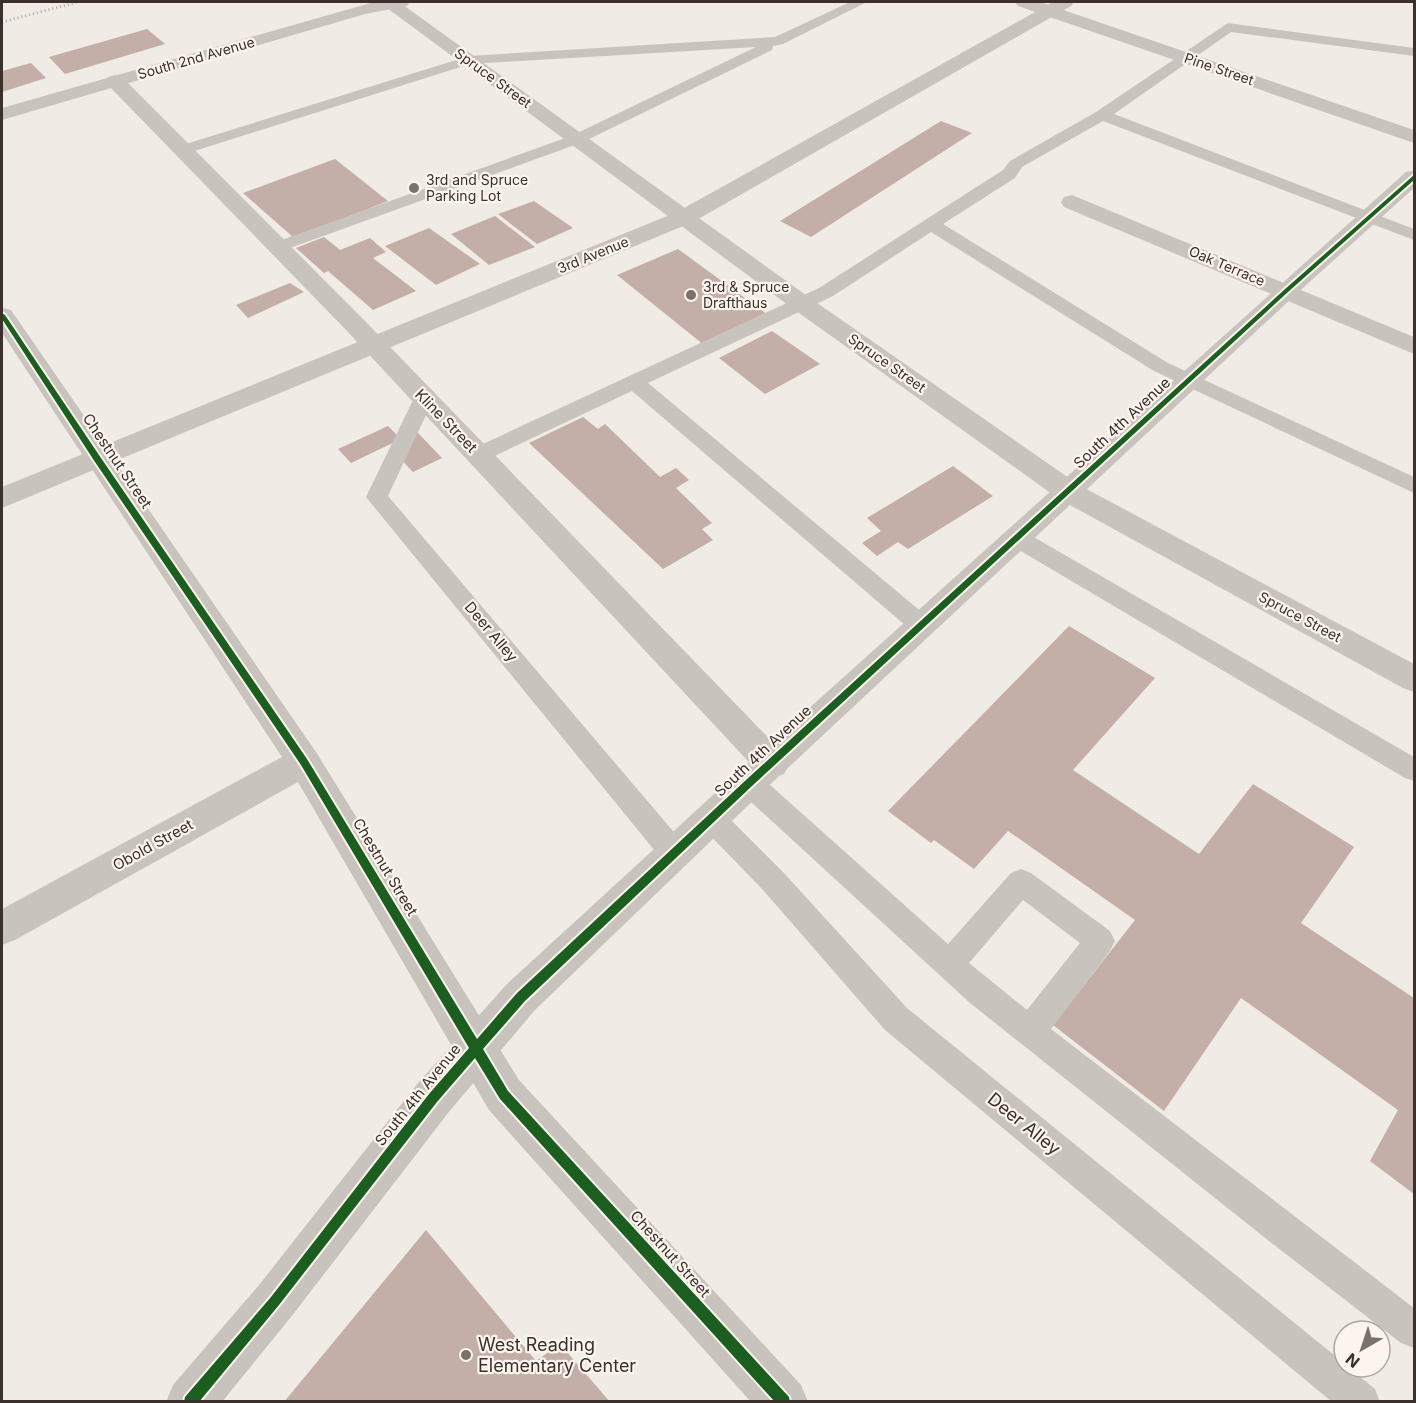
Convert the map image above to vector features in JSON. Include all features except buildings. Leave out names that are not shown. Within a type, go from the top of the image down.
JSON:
[{"type":"street","name":"Spruce Street","points":[[393,2],[801,303],[1069,492],[1414,679]]},
{"type":"street","name":"South 2nd Avenue","points":[[2,114],[362,9],[393,2]]},
{"type":"street","name":"Pine Street","points":[[1023,2],[1057,6],[1186,58],[1414,137]]},
{"type":"street","name":"3rd Avenue","points":[[2,498],[685,217],[1057,6]]},
{"type":"street","name":"Kline Street","points":[[116,81],[478,455],[760,774]]},
{"type":"street","name":"South 4th Avenue","points":[[189,1401],[275,1301],[475,1047],[521,997],[921,625],[1414,177]]},
{"type":"street","name":"Oak Terrace","points":[[1072,202],[1414,346]]},
{"type":"street","name":"Chestnut Street","points":[[2,315],[304,762],[504,1095],[784,1401]]},
{"type":"street","name":"Obold Street","points":[[2,928],[304,762]]},
{"type":"lane","points":[[279,247],[577,139],[860,2]]},
{"type":"lane","points":[[478,455],[826,292],[1009,174],[1016,164],[1102,115],[1228,27],[1414,52]]},
{"type":"lane","points":[[182,150],[469,60],[778,42]]},
{"type":"lane","points":[[1385,48],[1414,58]]},
{"type":"lane","points":[[1102,115],[1414,235]]},
{"type":"lane","points":[[932,225],[1161,367],[1414,486]]},
{"type":"lane","points":[[634,382],[921,625]]},
{"type":"lane","name":"Deer Alley","points":[[424,398],[377,497],[674,853]]},
{"type":"lane","points":[[1017,538],[1414,770]]},
{"type":"lane","points":[[760,774],[949,964],[1030,1032],[1414,1330]]},
{"type":"lane","name":"Deer Alley","points":[[712,819],[773,881],[896,1019],[1362,1401]]},
{"type":"lane","points":[[949,964],[1021,882],[1100,941],[1030,1032]]},
{"type":"railway","points":[[2,22],[78,2]]},
{"type":"cycle path","points":[[190,1402],[275,1301],[433,1098],[521,997],[749,783],[1286,291],[1414,177]]},
{"type":"cycle path","points":[[2,315],[304,762],[504,1095],[784,1402]]},
{"type":"place","name":"3rd and Spruce Parking Lot","points":[[414,188]]},
{"type":"place","name":"3rd & Spruce Drafthaus","points":[[691,295]]},
{"type":"place","name":"West Reading Elementary Center","points":[[466,1355]]}]
